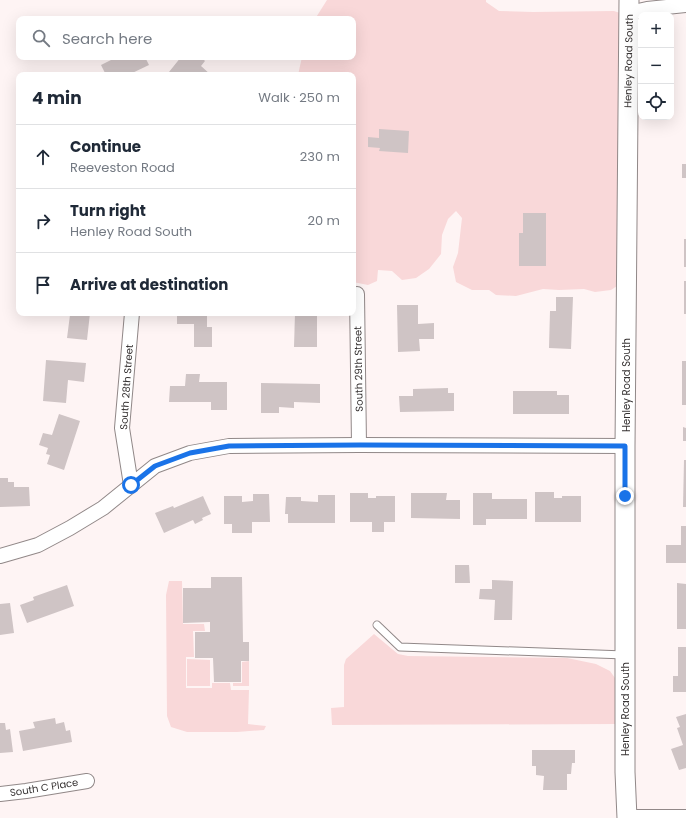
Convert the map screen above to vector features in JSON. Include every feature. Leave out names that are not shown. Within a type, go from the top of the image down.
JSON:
[{"type":"street","points":[[629,6],[647,9],[686,5]]},
{"type":"street","name":"Henley Road South","points":[[627,817],[625,772],[625,446],[629,6]]},
{"type":"street","name":"South 29th Street","points":[[357,294],[360,445]]},
{"type":"street","name":"South 28th Street","points":[[131,485],[122,428],[132,316]]},
{"type":"street","points":[[0,556],[14,553],[38,544],[70,528],[103,508],[155,466],[190,453],[229,446],[625,446]]},
{"type":"street","name":"South C Place","points":[[0,794],[87,781]]},
{"type":"street","points":[[627,817],[686,817]]},
{"type":"lane","points":[[377,625],[400,647],[625,655]]},
{"type":"shaded area","points":[[327,0],[486,0],[486,2],[499,11],[614,11],[620,13],[617,286],[611,290],[595,292],[584,289],[543,289],[516,296],[496,295],[489,290],[472,290],[456,282],[453,267],[458,253],[462,218],[456,211],[448,219],[442,235],[441,254],[429,269],[416,278],[402,280],[392,271],[378,270],[377,281],[368,285],[356,283],[356,72],[299,72],[301,60],[356,60],[356,16],[317,16]]},
{"type":"shaded area","points":[[169,581],[182,581],[183,624],[204,624],[205,631],[193,631],[194,657],[186,657],[186,688],[212,688],[212,683],[230,683],[231,690],[249,690],[248,724],[266,726],[264,730],[237,732],[187,732],[171,727],[167,716],[166,595]]},
{"type":"shaded area","points":[[374,634],[398,654],[408,656],[567,658],[596,664],[610,671],[615,678],[616,724],[332,725],[331,708],[344,707],[344,665],[346,659]]},
{"type":"shaded area","points":[[187,659],[210,660],[210,686],[187,686]]},
{"type":"shaded area","points":[[249,661],[249,686],[233,686],[233,683],[242,683],[242,662]]},
{"type":"building","points":[[111,60],[146,60],[149,65],[134,72],[104,72],[101,65]]},
{"type":"building","points":[[179,60],[204,60],[205,61],[201,66],[208,72],[169,72]]},
{"type":"building","points":[[379,129],[409,131],[408,153],[379,151],[380,148],[368,147],[368,137],[379,138]]},
{"type":"building","points":[[682,164],[686,164],[686,178],[682,178]]},
{"type":"building","points":[[523,213],[546,213],[546,266],[519,266],[519,233],[523,233]]},
{"type":"building","points":[[684,239],[686,239],[686,267],[684,267]]},
{"type":"building","points":[[684,281],[686,281],[686,314],[684,314]]},
{"type":"building","points":[[556,297],[573,297],[571,349],[549,348],[550,311],[556,311]]},
{"type":"building","points":[[397,305],[418,305],[418,324],[434,323],[434,339],[419,339],[420,351],[398,352]]},
{"type":"building","points":[[70,316],[90,316],[87,340],[67,338]]},
{"type":"building","points":[[177,316],[207,316],[207,327],[212,327],[212,347],[194,347],[194,324],[177,324]]},
{"type":"building","points":[[295,316],[317,316],[317,347],[294,347]]},
{"type":"building","points":[[46,360],[86,363],[84,382],[68,380],[66,403],[43,401]]},
{"type":"building","points":[[682,361],[686,361],[686,405],[682,405]]},
{"type":"building","points":[[186,374],[200,374],[199,382],[227,382],[227,410],[211,410],[211,402],[169,402],[170,386],[185,386]]},
{"type":"building","points":[[261,383],[320,384],[320,403],[294,402],[294,408],[279,407],[279,413],[261,413]]},
{"type":"building","points":[[448,388],[448,393],[454,393],[454,411],[400,412],[399,396],[413,396],[413,389]]},
{"type":"building","points":[[513,391],[557,391],[557,395],[569,395],[569,414],[513,414]]},
{"type":"building","points":[[59,414],[80,421],[64,470],[47,464],[50,455],[46,454],[48,448],[39,445],[43,433],[52,435]]},
{"type":"building","points":[[683,427],[686,428],[686,441],[683,441]]},
{"type":"building","points":[[684,460],[686,460],[686,507],[683,507]]},
{"type":"building","points":[[0,478],[8,478],[8,482],[14,482],[14,487],[29,487],[30,506],[0,507]]},
{"type":"building","points":[[535,492],[554,492],[554,498],[562,498],[562,496],[581,496],[581,522],[535,522]]},
{"type":"building","points":[[350,493],[368,493],[368,498],[376,498],[376,496],[395,496],[395,522],[384,522],[384,532],[372,532],[372,522],[350,522]]},
{"type":"building","points":[[411,493],[447,493],[446,500],[460,500],[460,519],[411,518]]},
{"type":"building","points":[[473,493],[492,493],[492,499],[527,499],[527,519],[486,519],[486,525],[473,525]]},
{"type":"building","points":[[253,494],[269,494],[270,522],[252,522],[252,533],[232,533],[232,524],[224,524],[224,496],[242,496],[242,502],[253,501]]},
{"type":"building","points":[[318,495],[335,495],[335,523],[288,523],[288,514],[285,514],[286,497],[301,497],[301,501],[318,502]]},
{"type":"building","points":[[203,496],[211,514],[202,518],[203,520],[195,524],[193,520],[164,533],[155,513],[173,506],[174,508]]},
{"type":"building","points":[[681,526],[686,526],[686,563],[666,563],[666,545],[681,545]]},
{"type":"building","points":[[455,565],[469,565],[470,583],[455,583]]},
{"type":"building","points":[[211,577],[242,577],[243,642],[249,642],[249,661],[241,661],[241,682],[214,682],[213,658],[195,658],[195,632],[210,632],[210,622],[183,623],[183,588],[211,588]]},
{"type":"building","points":[[492,580],[513,581],[512,620],[494,620],[495,600],[479,599],[480,589],[492,589]]},
{"type":"building","points":[[677,583],[686,584],[686,629],[677,629]]},
{"type":"building","points":[[67,585],[74,606],[27,623],[20,605],[34,600],[33,597]]},
{"type":"building","points":[[10,603],[14,633],[0,635],[0,604]]},
{"type":"building","points":[[678,647],[686,647],[686,692],[673,692],[673,676],[678,676]]},
{"type":"building","points":[[686,714],[686,768],[679,770],[671,749],[683,745],[677,728],[680,727],[676,717]]},
{"type":"building","points":[[55,718],[56,724],[64,722],[66,731],[70,730],[72,742],[23,751],[19,731],[35,728],[33,722]]},
{"type":"building","points":[[0,723],[5,723],[6,730],[10,729],[13,752],[0,753]]},
{"type":"building","points":[[532,750],[575,750],[575,763],[572,763],[571,774],[567,774],[567,790],[543,790],[544,776],[536,775],[536,766],[532,766]]},
{"type":"route","points":[[131,485],[155,466],[190,453],[229,446],[625,446],[625,496]]}]
